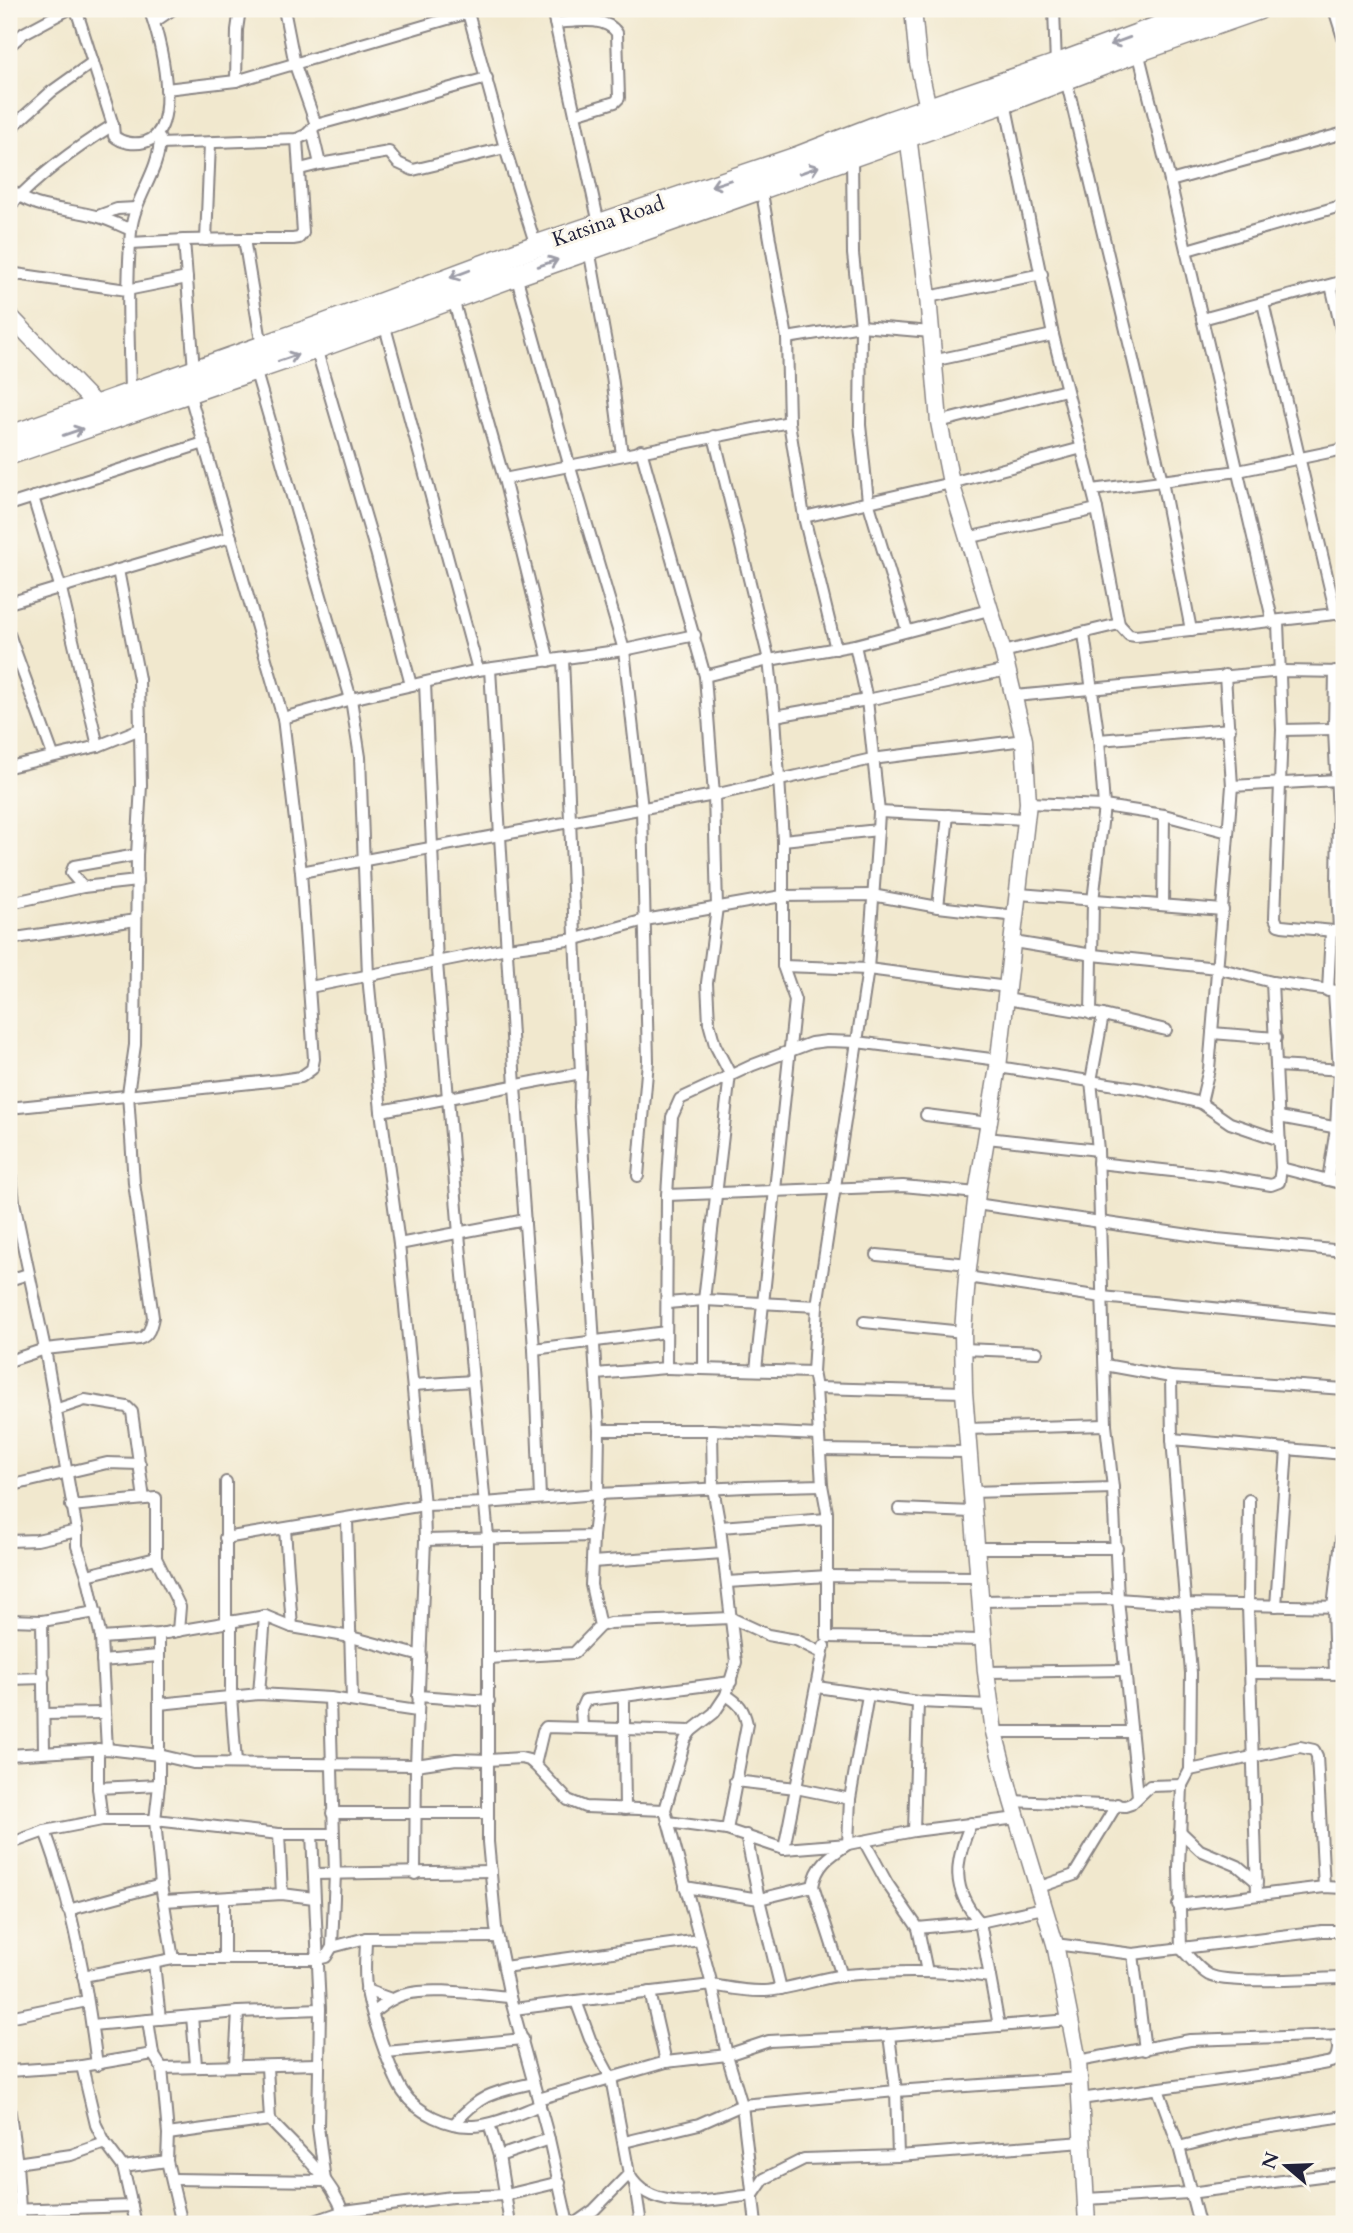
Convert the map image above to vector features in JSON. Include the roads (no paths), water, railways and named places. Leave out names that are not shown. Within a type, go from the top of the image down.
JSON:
[{"type":"highway","name":"Katsina Road","points":[[9,437],[99,413],[130,393],[599,224],[796,158],[897,132],[928,108],[1061,72],[1207,9]]},
{"type":"highway","points":[[9,454],[99,413],[189,392],[316,348],[852,154],[897,132],[1005,102],[1061,72],[1138,51],[1258,9]]},
{"type":"street","points":[[9,46],[24,33],[69,9]]},
{"type":"street","points":[[76,9],[113,125],[114,136],[127,143],[141,143],[155,138],[160,132]]},
{"type":"street","points":[[130,393],[127,290],[131,230],[136,208],[152,178],[160,144],[166,89],[163,59],[149,9]]},
{"type":"street","points":[[154,22],[173,9]]},
{"type":"street","points":[[236,81],[240,9]]},
{"type":"street","points":[[284,9],[295,65],[314,127],[320,163]]},
{"type":"street","points":[[551,9],[599,224]]},
{"type":"street","points":[[913,9],[918,62],[928,108]]},
{"type":"street","points":[[1054,9],[1061,72],[1162,481],[1191,629]]},
{"type":"street","points":[[1334,9],[1344,41]]},
{"type":"street","points":[[166,89],[236,81],[468,11],[505,148],[536,246]]},
{"type":"street","points":[[555,23],[603,22],[612,26],[617,33],[619,98],[615,102],[575,114]]},
{"type":"street","points":[[1138,51],[1276,622],[1282,671],[1276,922],[1282,926],[1338,931]]},
{"type":"street","points":[[9,130],[51,92],[93,62]]},
{"type":"street","points":[[160,144],[296,139],[314,127],[487,78]]},
{"type":"street","points":[[1005,102],[1053,335],[1097,509],[1119,624],[1129,635],[1276,622],[1340,613],[1298,460],[1263,303]]},
{"type":"street","points":[[9,207],[73,149],[113,125]]},
{"type":"street","points":[[897,132],[928,297],[939,422],[951,483],[1003,652],[1024,740],[1027,811],[999,1063],[968,1270],[963,1332],[964,1392],[986,1672],[995,1731],[1012,1801],[1055,1944],[1078,2061],[1087,2224]]},
{"type":"street","points":[[1170,181],[1344,133]]},
{"type":"street","points":[[131,243],[299,238],[303,233],[296,139]]},
{"type":"street","points":[[206,240],[210,143]]},
{"type":"street","points":[[300,169],[320,163],[389,152],[398,163],[412,170],[505,148]]},
{"type":"street","points":[[852,154],[853,254],[860,326],[860,425],[868,501],[908,631]]},
{"type":"street","points":[[761,187],[787,338],[789,422],[804,517],[836,649]]},
{"type":"street","points":[[9,188],[18,197],[46,208],[98,216],[131,230]]},
{"type":"street","points":[[1187,250],[1344,205]]},
{"type":"street","points":[[98,216],[117,209],[136,208]]},
{"type":"street","points":[[244,239],[262,346]]},
{"type":"street","points":[[184,240],[194,370]]},
{"type":"street","points":[[589,249],[612,376],[622,455]]},
{"type":"street","points":[[9,274],[127,290],[187,278]]},
{"type":"street","points":[[928,297],[1042,274]]},
{"type":"street","points":[[516,275],[624,650],[642,808],[645,920],[648,1061],[638,1176]]},
{"type":"street","points":[[1202,319],[1344,281]]},
{"type":"street","points":[[1331,285],[1344,342]]},
{"type":"street","points":[[453,299],[504,479],[549,661]]},
{"type":"street","points":[[9,316],[99,413]]},
{"type":"street","points":[[384,323],[478,670]]},
{"type":"street","points":[[787,338],[860,326],[930,332]]},
{"type":"street","points":[[932,361],[1053,335]]},
{"type":"street","points":[[316,348],[376,552],[411,685]]},
{"type":"street","points":[[255,369],[351,699],[360,757],[368,975],[381,1111],[400,1244],[424,1505],[415,1874]]},
{"type":"street","points":[[939,422],[1066,390]]},
{"type":"street","points":[[9,1108],[301,1077],[312,1069],[314,1059],[310,987],[301,872],[284,718],[189,392]]},
{"type":"street","points":[[504,479],[789,422]]},
{"type":"street","points":[[715,436],[769,660],[783,840],[783,966],[795,1000],[756,1370]]},
{"type":"street","points":[[9,505],[204,443]]},
{"type":"street","points":[[804,517],[951,483],[1082,448]]},
{"type":"street","points":[[1092,490],[1238,471],[1344,449]]},
{"type":"street","points":[[641,450],[705,676],[714,795],[717,907],[707,983],[709,1023],[715,1045],[730,1074],[704,1300],[704,1369]]},
{"type":"street","points":[[33,497],[61,589],[99,746]]},
{"type":"street","points":[[967,538],[1097,509]]},
{"type":"street","points":[[9,603],[231,537]]},
{"type":"street","points":[[9,1361],[45,1349],[144,1338],[151,1328],[153,1317],[134,1183],[128,1094],[135,1045],[140,729],[137,666],[118,570]]},
{"type":"street","points":[[705,676],[769,660],[855,645],[989,610]]},
{"type":"street","points":[[1003,652],[1119,624]]},
{"type":"street","points":[[9,634],[13,664],[53,755]]},
{"type":"street","points":[[1084,634],[1093,687],[1104,806],[1093,901],[1097,1014],[1091,1081],[1098,1150],[1105,1425],[1113,1488],[1124,1670],[1138,1796]]},
{"type":"street","points":[[284,718],[351,699],[478,670],[624,650],[695,635]]},
{"type":"street","points":[[784,1849],[827,1637],[827,1519],[813,1372],[817,1306],[868,969],[878,830],[867,700],[855,645]]},
{"type":"street","points":[[563,659],[576,939],[580,1107],[598,1430],[598,1494],[591,1585],[600,1626]]},
{"type":"street","points":[[490,669],[534,1349],[540,1498]]},
{"type":"street","points":[[775,716],[867,700],[1007,670]]},
{"type":"street","points":[[1015,696],[1225,675],[1340,671],[1334,729],[1339,744],[1337,780],[1341,816],[1335,992],[1342,1070],[1340,1129],[1328,1180]]},
{"type":"street","points":[[1201,1103],[1209,1069],[1232,786],[1225,675]]},
{"type":"street","points":[[425,683],[437,963],[458,1234],[488,1537],[488,1813],[497,1937],[510,1997],[550,2139],[568,2224]]},
{"type":"street","points":[[9,767],[99,746],[140,729]]},
{"type":"street","points":[[1099,740],[1230,729]]},
{"type":"street","points":[[1282,730],[1334,729]]},
{"type":"street","points":[[301,872],[714,795],[873,759],[1024,740]]},
{"type":"street","points":[[1232,786],[1337,780]]},
{"type":"street","points":[[878,812],[948,815],[1104,806],[1164,815],[1228,832]]},
{"type":"street","points":[[938,907],[948,815]]},
{"type":"street","points":[[1163,905],[1164,815]]},
{"type":"street","points":[[783,840],[878,830]]},
{"type":"street","points":[[83,887],[71,873],[75,866],[137,855]]},
{"type":"street","points":[[9,869],[10,939],[136,920]]},
{"type":"street","points":[[10,903],[83,887],[137,881]]},
{"type":"street","points":[[1019,894],[1223,910]]},
{"type":"street","points":[[310,987],[507,948],[576,939],[645,920],[782,896],[872,895],[938,907],[1016,916]]},
{"type":"street","points":[[1014,942],[1093,955],[1217,968],[1272,982],[1335,992]]},
{"type":"street","points":[[783,966],[868,969],[1007,993],[1166,1030]]},
{"type":"street","points":[[1098,1163],[1218,1176],[1271,1185],[1279,1182],[1281,1168],[1278,1066],[1272,982]]},
{"type":"street","points":[[1212,1033],[1276,1038]]},
{"type":"street","points":[[666,1368],[667,1195],[672,1116],[675,1107],[680,1098],[790,1050],[827,1041],[857,1042],[999,1063],[1153,1091],[1201,1103],[1230,1123],[1280,1140]]},
{"type":"street","points":[[1278,1066],[1342,1070]]},
{"type":"street","points":[[381,1111],[581,1073]]},
{"type":"street","points":[[926,1115],[988,1130],[1098,1150]]},
{"type":"street","points":[[1279,1117],[1340,1129]]},
{"type":"street","points":[[9,1159],[11,1204],[45,1349],[77,1531],[77,1546],[87,1575],[101,1638],[104,1713],[98,1788],[102,1820]]},
{"type":"street","points":[[1281,1168],[1344,1184]]},
{"type":"street","points":[[667,1195],[903,1186],[1217,1239],[1344,1251]]},
{"type":"street","points":[[400,1244],[525,1220]]},
{"type":"street","points":[[877,1255],[1102,1297],[1344,1321]]},
{"type":"street","points":[[9,1280],[28,1274]]},
{"type":"street","points":[[667,1303],[704,1300],[817,1306]]},
{"type":"street","points":[[864,1322],[963,1332]]},
{"type":"street","points":[[534,1349],[666,1332]]},
{"type":"street","points":[[963,1349],[1037,1352]]},
{"type":"street","points":[[1105,1365],[1171,1377],[1344,1389]]},
{"type":"street","points":[[596,1374],[666,1368],[813,1372]]},
{"type":"street","points":[[1171,1377],[1172,1439],[1191,1673],[1190,1770],[1182,1785],[1180,1830],[1178,1905],[1181,1949],[1203,1971],[1219,1978],[1344,1978]]},
{"type":"street","points":[[413,1385],[473,1381]]},
{"type":"street","points":[[816,1388],[964,1392]]},
{"type":"street","points":[[55,1410],[85,1401],[128,1407],[132,1412],[144,1499]]},
{"type":"street","points":[[966,1429],[1105,1425]]},
{"type":"street","points":[[598,1430],[712,1430],[818,1435]]},
{"type":"street","points":[[712,1430],[713,1488],[736,1662],[726,1695],[714,1713],[691,1731],[685,1740],[665,1810],[742,2105],[756,2224]]},
{"type":"street","points":[[1172,1439],[1344,1454]]},
{"type":"street","points":[[1276,1606],[1287,1449]]},
{"type":"street","points":[[820,1450],[968,1452]]},
{"type":"street","points":[[9,1486],[107,1463],[140,1464]]},
{"type":"street","points":[[226,1482],[225,1538],[236,1763]]},
{"type":"street","points":[[225,1538],[424,1505],[713,1488],[822,1485]]},
{"type":"street","points":[[970,1492],[1113,1488]]},
{"type":"street","points":[[71,1506],[156,1498],[156,1558],[180,1607],[178,1631],[101,1638]]},
{"type":"street","points":[[1249,1500],[1248,1605],[1257,1894]]},
{"type":"street","points":[[899,1509],[972,1512]]},
{"type":"street","points":[[1250,1673],[1340,1674],[1338,1607],[1344,1515]]},
{"type":"street","points":[[347,1519],[352,1700]]},
{"type":"street","points":[[720,1527],[827,1519]]},
{"type":"street","points":[[285,1529],[292,1627]]},
{"type":"street","points":[[9,1541],[37,1540],[77,1531]]},
{"type":"street","points":[[425,1540],[593,1536]]},
{"type":"street","points":[[976,1548],[1117,1548]]},
{"type":"street","points":[[592,1562],[723,1553]]},
{"type":"street","points":[[87,1575],[156,1558]]},
{"type":"street","points":[[727,1582],[828,1576],[979,1577]]},
{"type":"street","points":[[981,1601],[1118,1599],[1185,1604],[1338,1607]]},
{"type":"street","points":[[9,1620],[42,1621],[96,1612]]},
{"type":"street","points":[[159,1634],[265,1616],[292,1627],[351,1637],[421,1656]]},
{"type":"street","points":[[259,1694],[265,1616]]},
{"type":"street","points":[[489,1658],[574,1653],[600,1626],[625,1622],[731,1618],[768,1635],[796,1640],[822,1653]]},
{"type":"street","points":[[42,1621],[44,1751]]},
{"type":"street","points":[[159,1634],[159,1785],[155,1820],[161,1885],[173,1959]]},
{"type":"street","points":[[827,1637],[984,1640]]},
{"type":"street","points":[[102,1661],[158,1656]]},
{"type":"street","points":[[986,1672],[1124,1670]]},
{"type":"street","points":[[9,1679],[44,1678]]},
{"type":"street","points":[[582,1727],[581,1709],[585,1700],[731,1682]]},
{"type":"street","points":[[817,1687],[918,1702],[991,1705]]},
{"type":"street","points":[[159,1704],[259,1694],[352,1700],[418,1711]]},
{"type":"street","points":[[726,1695],[739,1703],[745,1712],[747,1724],[727,1829]]},
{"type":"street","points":[[848,1844],[850,1799],[869,1695]]},
{"type":"street","points":[[418,1696],[489,1701]]},
{"type":"street","points":[[624,1696],[625,1809]]},
{"type":"street","points":[[83,1976],[173,1959],[317,1959],[326,1956],[332,1947],[335,1872],[330,1698]]},
{"type":"street","points":[[914,1831],[918,1702]]},
{"type":"street","points":[[44,1714],[104,1713]]},
{"type":"street","points":[[535,1765],[546,1727],[691,1731]]},
{"type":"street","points":[[995,1731],[1131,1732]]},
{"type":"street","points":[[1190,1770],[1300,1747],[1314,1750],[1317,1756],[1324,1887]]},
{"type":"street","points":[[9,1755],[102,1749],[159,1755],[193,1763],[416,1765],[456,1759],[521,1758],[535,1765],[574,1804],[585,1807],[665,1810]]},
{"type":"street","points":[[736,1780],[850,1799]]},
{"type":"street","points":[[98,1788],[159,1785]]},
{"type":"street","points":[[1012,1801],[1131,1804],[1150,1786],[1182,1785]]},
{"type":"street","points":[[1037,1888],[1074,1875],[1117,1804]]},
{"type":"street","points":[[332,1813],[488,1813]]},
{"type":"street","points":[[668,1822],[727,1829],[784,1849],[848,1844],[914,1831],[1017,1818]]},
{"type":"street","points":[[9,1844],[45,1831],[102,1820],[155,1820],[279,1834],[332,1834]]},
{"type":"street","points":[[971,1823],[957,1866],[959,1884],[967,1907],[980,1922],[999,2026]]},
{"type":"street","points":[[1180,1830],[1200,1850],[1238,1866],[1257,1882]]},
{"type":"street","points":[[45,1831],[56,1859],[83,1976],[97,2064]]},
{"type":"street","points":[[279,1834],[282,1895]]},
{"type":"street","points":[[312,1834],[320,2009],[318,2127],[325,2181]]},
{"type":"street","points":[[746,1835],[781,1989]]},
{"type":"street","points":[[864,1841],[887,1883],[918,1928],[928,1972]]},
{"type":"street","points":[[842,1976],[813,1886],[816,1872],[822,1863],[848,1844]]},
{"type":"street","points":[[314,1874],[491,1871]]},
{"type":"street","points":[[68,1910],[161,1885]]},
{"type":"street","points":[[685,1887],[760,1899],[813,1886]]},
{"type":"street","points":[[1178,1905],[1324,1887],[1344,1888]]},
{"type":"street","points":[[164,1901],[282,1895],[314,1898]]},
{"type":"street","points":[[224,1898],[224,1958]]},
{"type":"street","points":[[918,1928],[980,1922],[1043,1908]]},
{"type":"street","points":[[1055,1944],[1133,1954],[1322,1931],[1344,1931]]},
{"type":"street","points":[[332,1947],[366,1938],[497,1937]]},
{"type":"street","points":[[366,1938],[366,1990],[386,2052],[403,2092],[416,2106],[432,2116],[454,2124],[489,2124],[539,2102],[611,2078],[666,2062],[727,2055],[769,2041],[889,2035],[1070,2020]]},
{"type":"street","points":[[504,1967],[699,1940]]},
{"type":"street","points":[[1133,1954],[1145,2050]]},
{"type":"street","points":[[154,1963],[153,2054],[162,2068],[168,2134],[167,2161],[182,2224]]},
{"type":"street","points":[[514,2009],[712,1985],[742,1990],[781,1989],[842,1976],[928,1972],[990,1977]]},
{"type":"street","points":[[366,1990],[391,1999]]},
{"type":"street","points":[[650,1992],[666,2062]]},
{"type":"street","points":[[373,2012],[391,1999],[407,1994],[510,1997]]},
{"type":"street","points":[[9,2017],[88,2001]]},
{"type":"street","points":[[576,2001],[590,2039],[611,2078],[641,2224]]},
{"type":"street","points":[[92,2025],[238,2012],[320,2009]]},
{"type":"street","points":[[235,2065],[238,2012]]},
{"type":"street","points":[[192,2016],[196,2065]]},
{"type":"street","points":[[889,2035],[898,2156]]},
{"type":"street","points":[[1078,2061],[1190,2040],[1340,2035],[1334,2061],[1278,2072],[1080,2099]]},
{"type":"street","points":[[386,2052],[523,2039]]},
{"type":"street","points":[[9,2071],[82,2066],[153,2054]]},
{"type":"street","points":[[162,2068],[196,2065],[267,2067],[318,2064]]},
{"type":"street","points":[[82,2066],[90,2106],[104,2143],[123,2167],[136,2224]]},
{"type":"street","points":[[267,2067],[270,2120],[325,2181],[344,2211],[346,2224]]},
{"type":"street","points":[[624,2142],[699,2124],[742,2105],[1079,2078]]},
{"type":"street","points":[[454,2124],[476,2101],[491,2094],[533,2083]]},
{"type":"street","points":[[1158,2089],[1178,2147],[1199,2224]]},
{"type":"street","points":[[9,2106],[14,2210],[21,2224]]},
{"type":"street","points":[[1178,2147],[1238,2132],[1344,2116]]},
{"type":"street","points":[[168,2134],[270,2120]]},
{"type":"street","points":[[489,2124],[499,2156],[510,2224]]},
{"type":"street","points":[[499,2156],[550,2139]]},
{"type":"street","points":[[635,2185],[652,2195],[682,2202],[753,2195],[764,2179],[804,2159],[898,2156],[1083,2142]]},
{"type":"street","points":[[13,2164],[71,2155],[104,2143]]},
{"type":"street","points":[[123,2167],[167,2161]]},
{"type":"street","points":[[1086,2199],[1189,2193],[1344,2173]]},
{"type":"street","points":[[574,2224],[594,2210],[629,2174]]},
{"type":"street","points":[[173,2179],[325,2181]]},
{"type":"street","points":[[306,2224],[344,2211],[452,2197],[506,2195],[560,2182]]},
{"type":"street","points":[[14,2210],[132,2206]]}]
